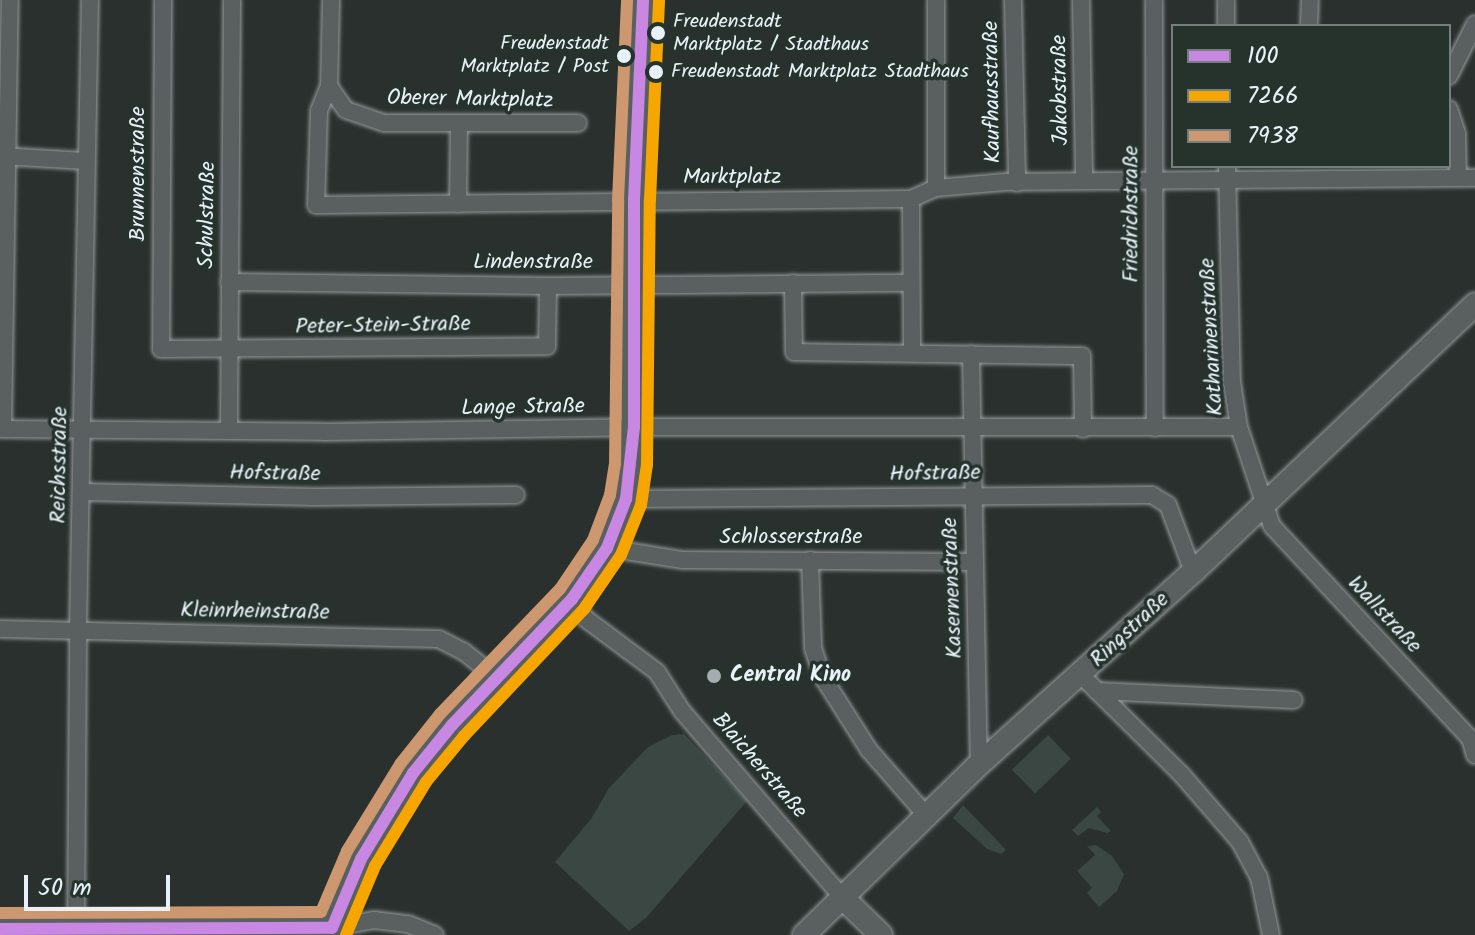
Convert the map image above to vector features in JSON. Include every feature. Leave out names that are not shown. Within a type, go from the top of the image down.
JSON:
[{"type":"main road","points":[[331,931],[361,859],[413,773],[572,599],[607,548],[626,499],[634,427],[634,200],[643,0]]},
{"type":"street","points":[[2,429],[10,0]]},
{"type":"street","name":"Reichsstraße","points":[[76,933],[78,629],[90,0]]},
{"type":"street","name":"Brunnenstraße","points":[[161,349],[163,0]]},
{"type":"street","name":"Schulstraße","points":[[229,431],[232,0]]},
{"type":"street","name":"Marktplatz","points":[[331,0],[329,86],[319,111],[316,205],[911,199],[936,188]]},
{"type":"street","points":[[936,0],[936,188],[1084,180],[1154,181],[1227,173],[1475,178]]},
{"type":"street","name":"Kaufhausstraße","points":[[1013,0],[1017,183]]},
{"type":"street","name":"Jakobstraße","points":[[1081,0],[1084,180]]},
{"type":"street","name":"Friedrichstraße","points":[[1154,0],[1155,428]]},
{"type":"street","points":[[1226,0],[1226,24]]},
{"type":"street","points":[[1309,24],[1310,0]]},
{"type":"street","points":[[1451,72],[1475,24]]},
{"type":"street","name":"Oberer Marktplatz","points":[[329,86],[346,110],[368,120],[578,123]]},
{"type":"street","points":[[1451,115],[1457,133],[1458,178]]},
{"type":"street","points":[[458,204],[459,123]]},
{"type":"street","points":[[5,156],[86,161]]},
{"type":"street","name":"Katharinenstraße","points":[[1227,173],[1232,382],[1239,427],[1265,501]]},
{"type":"street","points":[[911,199],[912,352]]},
{"type":"street","name":"Lindenstraße","points":[[229,282],[548,286],[911,283]]},
{"type":"street","points":[[793,283],[794,352],[1082,356],[1083,429]]},
{"type":"street","name":"Peter-Stein-Straße","points":[[161,349],[547,346],[548,286]]},
{"type":"street","name":"Ringstraße","points":[[804,935],[979,764],[1089,683],[1193,572],[1265,501],[1475,304]]},
{"type":"street","name":"Ringstraße","points":[[1454,323],[1475,315]]},
{"type":"street","name":"Kasernenstraße","points":[[971,354],[971,496],[979,764]]},
{"type":"street","name":"Lange Straße","points":[[2,429],[499,431],[634,427],[1239,427]]},
{"type":"street","name":"Hofstraße","points":[[81,492],[315,497],[516,495]]},
{"type":"street","name":"Hofstraße","points":[[626,499],[1152,495],[1163,498],[1193,572]]},
{"type":"street","name":"Wallstraße","points":[[1265,501],[1272,526],[1470,738],[1475,755]]},
{"type":"street","name":"Schlosserstraße","points":[[607,548],[683,560],[975,562]]},
{"type":"street","points":[[810,560],[813,648],[822,676],[869,750],[926,815]]},
{"type":"street","name":"Blaicherstraße","points":[[572,599],[586,619],[657,672],[682,711],[843,898]]},
{"type":"street","name":"Kleinrheinstraße","points":[[0,629],[439,639],[463,651],[497,678]]},
{"type":"street","points":[[1089,683],[1294,700]]},
{"type":"street","points":[[1089,683],[1182,775],[1240,842],[1259,877],[1271,935]]},
{"type":"street","points":[[843,898],[881,935]]},
{"type":"street","points":[[0,929],[76,933],[331,931],[374,920],[408,924],[435,935]]},
{"type":"shaded area","points":[[684,734],[747,801],[646,918],[629,931],[555,862],[591,819],[609,788],[648,747],[672,735]]},
{"type":"shaded area","points":[[1048,735],[1071,759],[1035,793],[1012,770]]},
{"type":"shaded area","points":[[963,805],[1006,850],[1001,854],[987,849],[953,818]]},
{"type":"shaded area","points":[[1097,807],[1101,812],[1097,816],[1111,831],[1107,833],[1089,828],[1078,836],[1072,830]]},
{"type":"shaded area","points":[[1096,845],[1112,856],[1124,874],[1117,891],[1099,907],[1087,893],[1092,888],[1077,871],[1095,855],[1087,846]]},
{"type":"transit line","name":"7938","points":[[0,913],[321,912],[347,851],[401,763],[440,714],[560,589],[593,540],[610,495],[615,464],[618,200],[627,0]]},
{"type":"transit line","name":"100","points":[[332,928],[361,859],[413,773],[452,725],[572,599],[607,548],[626,499],[634,427],[634,200],[643,0]]},
{"type":"transit line","name":"7266","points":[[346,935],[375,866],[426,782],[464,736],[584,609],[621,555],[641,505],[647,465],[650,200],[659,1]]},
{"type":"transit line","name":"100","points":[[0,929],[332,928]]},
{"type":"place","name":"Freudenstadt Marktplatz / Stadthaus","points":[[658,33]]},
{"type":"place","name":"Freudenstadt Marktplatz / Post","points":[[624,56]]},
{"type":"place","name":"Freudenstadt Marktplatz Stadthaus","points":[[656,72]]},
{"type":"place","name":"Central Kino","points":[[714,676]]}]
